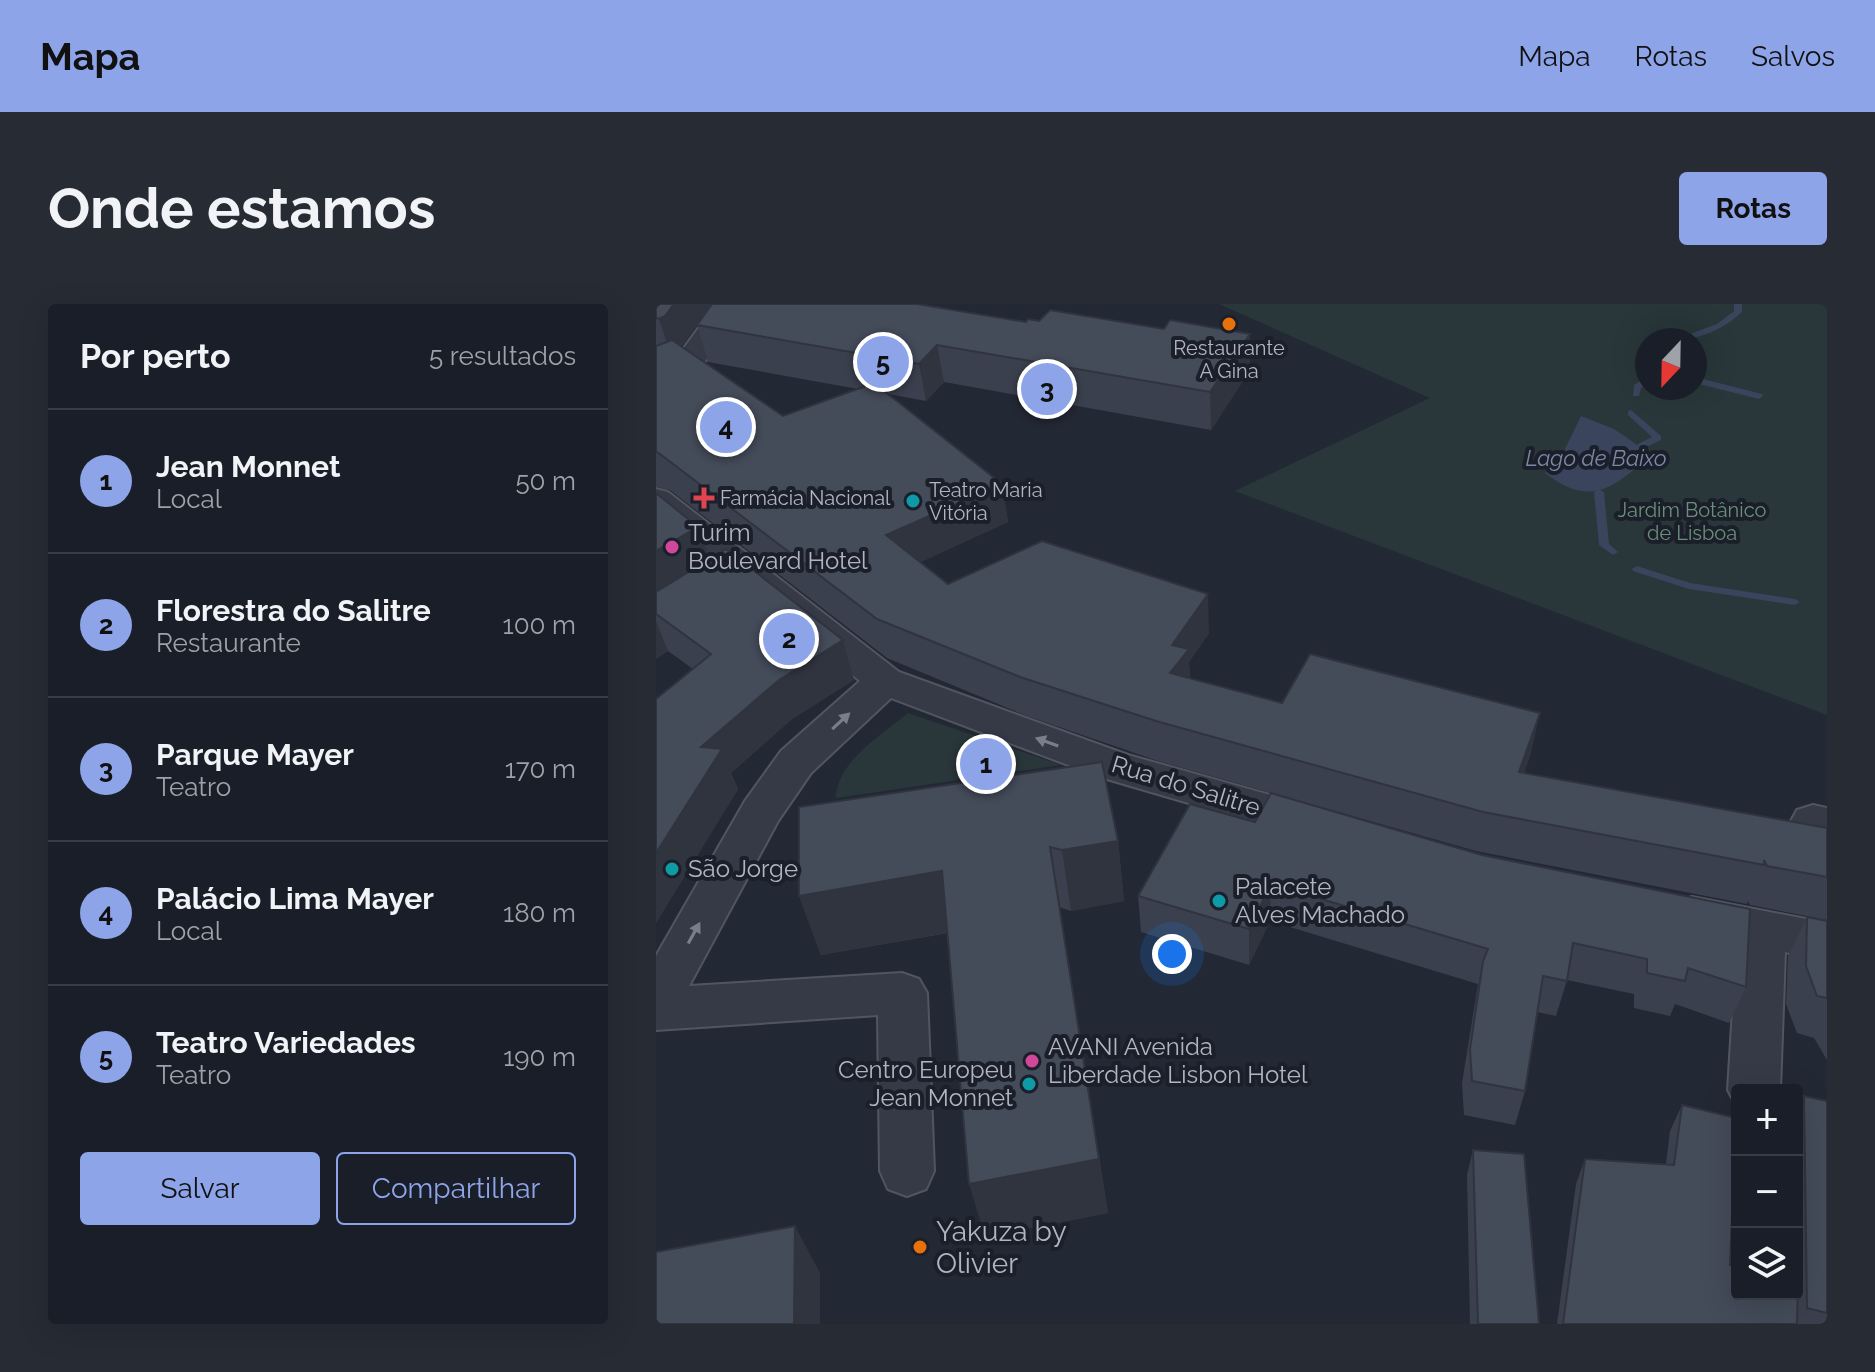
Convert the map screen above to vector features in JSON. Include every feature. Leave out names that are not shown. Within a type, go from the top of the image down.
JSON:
[{"type":"street","points":[[656,376],[690,361],[730,304]]},
{"type":"street","name":"Rua do Salitre","points":[[656,499],[728,574],[885,681],[1115,766],[1355,836]]},
{"type":"street","points":[[656,1001],[782,816],[796,762],[885,681]]},
{"type":"street","points":[[1052,784],[1115,766]]},
{"type":"street","points":[[1656,908],[1827,942]]},
{"type":"street","points":[[1754,1084],[1762,930]]},
{"type":"street","points":[[656,1009],[902,993],[907,1171]]},
{"type":"green space","name":"Jardim Botânico de Lisboa","points":[[1219,304],[1827,304],[1827,715],[1235,491],[1430,398]]},
{"type":"green space","points":[[908,713],[1061,765],[836,798],[838,785],[852,761]]},
{"type":"water","name":"Lago de Baixo","points":[[1581,416],[1614,429],[1652,455],[1602,490],[1589,492],[1561,484],[1545,473],[1563,453]]},
{"type":"building","points":[[656,304],[674,304],[659,319],[656,318]]},
{"type":"building","points":[[712,304],[917,304],[1026,322],[1028,319],[1039,321],[1050,310],[1164,329],[1170,320],[1250,334],[1210,392],[937,345],[919,364],[697,325]]},
{"type":"building","points":[[672,340],[783,416],[874,383],[1002,484],[886,535],[948,584],[1042,541],[1208,594],[1172,645],[1189,649],[1170,673],[1282,703],[1310,654],[1540,713],[1519,772],[1827,828],[1827,877],[1767,866],[1764,860],[1764,865],[1483,812],[1156,721],[1020,677],[877,619],[656,451],[656,346]]},
{"type":"building","points":[[656,493],[698,527],[656,551]]},
{"type":"building","points":[[726,549],[843,640],[779,680],[701,747],[722,749],[656,853],[656,699],[711,654],[656,614],[656,592]]},
{"type":"building","name":"Centro Europeu Jean Monnet","points":[[1102,762],[1118,841],[1062,850],[1050,847],[1099,1159],[969,1184],[942,871],[799,896],[799,807]]},
{"type":"building","points":[[1271,793],[1482,855],[1750,909],[1746,987],[1688,968],[1685,981],[1647,973],[1647,959],[1573,943],[1567,981],[1543,976],[1525,1091],[1472,1081],[1470,1049],[1483,961],[1488,949],[1271,884],[1249,929],[1138,896],[1190,804],[1255,822]]},
{"type":"building","points":[[1807,917],[1827,921],[1827,998],[1817,996],[1806,966]]},
{"type":"building","points":[[1804,1096],[1827,1101],[1827,1313],[1807,1308]]},
{"type":"building","points":[[1682,1105],[1731,1117],[1731,1300],[1798,1300],[1797,1324],[1563,1324],[1585,1159],[1674,1165]]},
{"type":"building","points":[[1473,1150],[1524,1154],[1539,1324],[1478,1324]]},
{"type":"building","points":[[795,1226],[794,1324],[656,1324],[656,1252]]},
{"type":"waterway","points":[[1707,330],[1720,326],[1738,312],[1738,304]]},
{"type":"waterway","points":[[1707,383],[1759,396]]},
{"type":"waterway","points":[[1631,413],[1658,438],[1641,446]]},
{"type":"waterway","points":[[1599,492],[1604,545],[1613,552]]},
{"type":"waterway","points":[[1637,569],[1689,586],[1795,602]]},
{"type":"place","name":"Restaurante A Gina","points":[[1229,324]]},
{"type":"place","name":"Teatro Variedades","points":[[883,362]]},
{"type":"place","name":"Parque Mayer","points":[[1047,389]]},
{"type":"place","name":"Palácio Lima Mayer","points":[[726,427]]},
{"type":"place","name":"Farmácia Nacional","points":[[704,498]]},
{"type":"place","name":"Teatro Maria Vitória","points":[[913,501]]},
{"type":"place","name":"Turim Boulevard Hotel","points":[[672,547]]},
{"type":"place","name":"Florestra do Salitre","points":[[789,639]]},
{"type":"place","name":"Jean Monnet","points":[[986,764]]},
{"type":"place","name":"São Jorge","points":[[672,869]]},
{"type":"place","name":"Palacete Alves Machado","points":[[1219,901]]},
{"type":"place","name":"AVANI Avenida Liberdade Lisbon Hotel","points":[[1032,1061]]},
{"type":"place","name":"Centro Europeu Jean Monnet","points":[[1029,1084]]},
{"type":"place","name":"Yakuza by Olivier","points":[[920,1247]]}]
